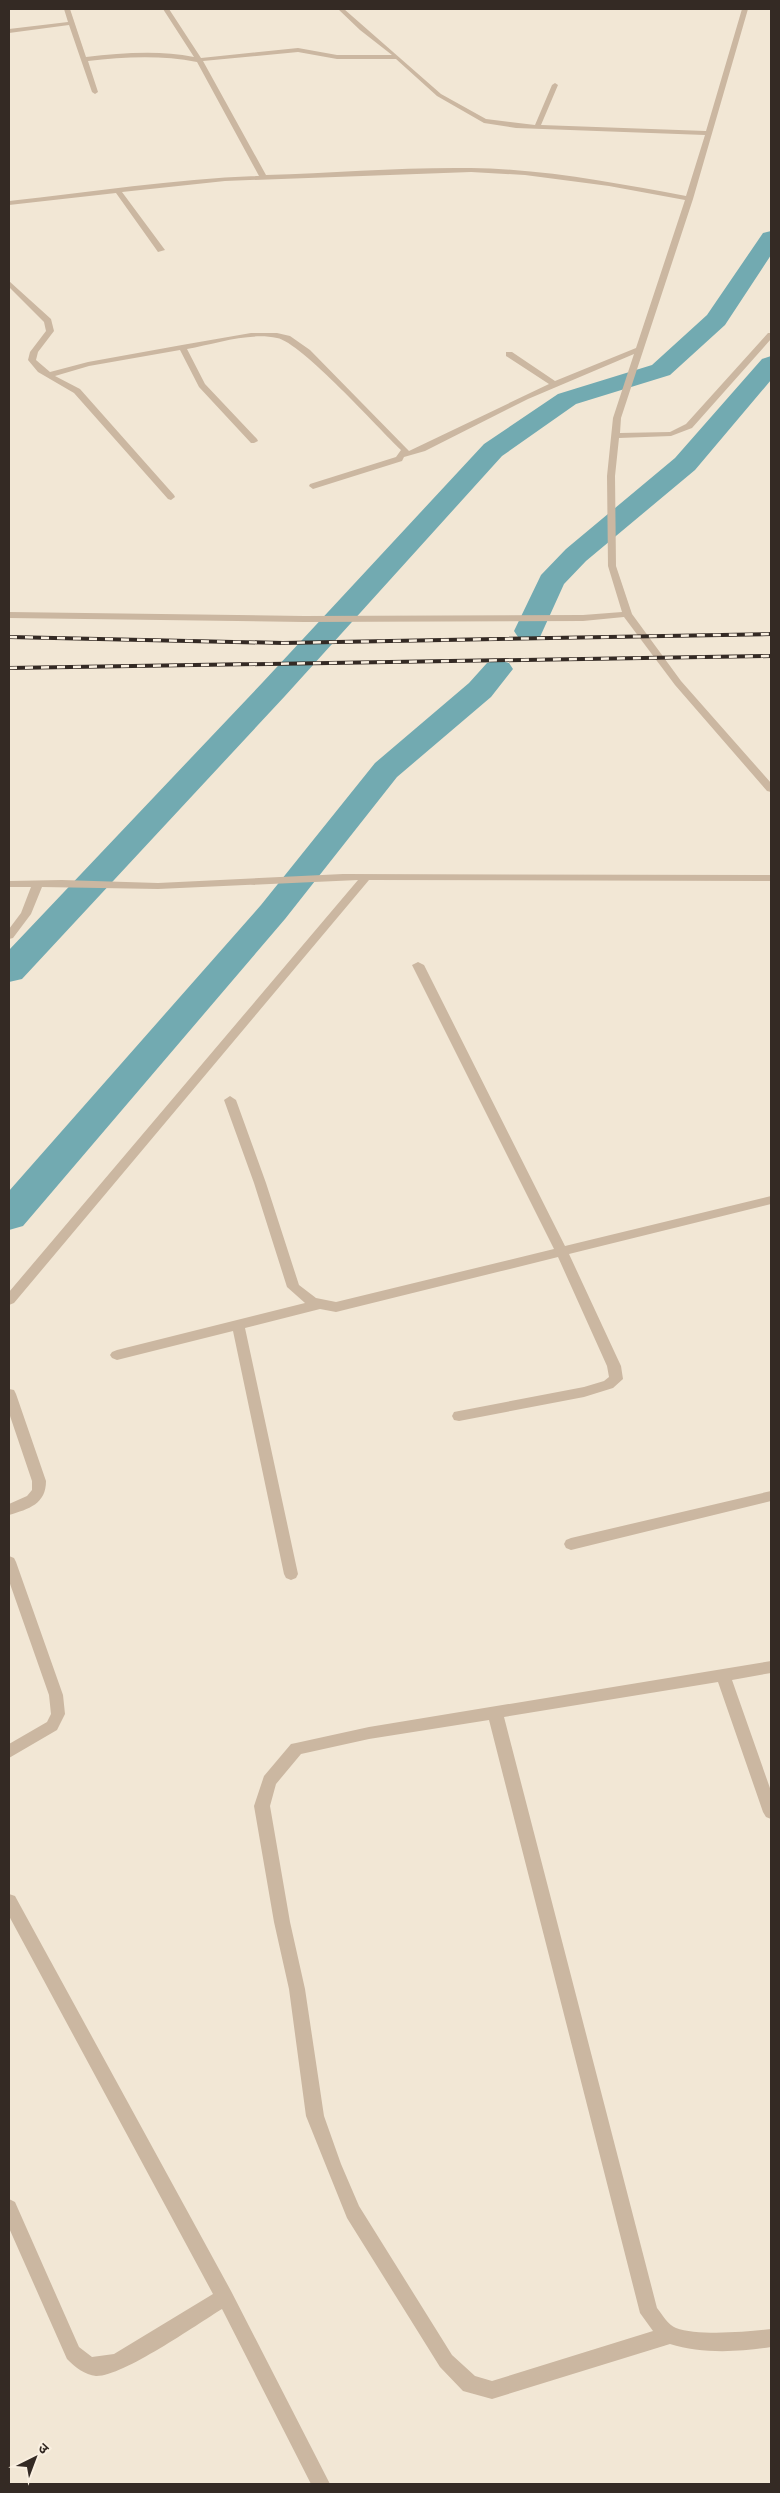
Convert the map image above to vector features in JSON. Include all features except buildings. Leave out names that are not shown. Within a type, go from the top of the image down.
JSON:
[{"type":"street","points":[[67,9],[95,92]]},
{"type":"street","points":[[166,9],[199,60],[262,176]]},
{"type":"street","points":[[341,9],[440,95],[484,121],[499,125],[707,133]]},
{"type":"street","points":[[745,9],[689,199],[617,418],[611,476],[612,566],[627,614],[678,683],[771,789]]},
{"type":"street","points":[[9,31],[72,23]]},
{"type":"street","points":[[84,59],[122,55],[173,55],[199,60],[298,50],[337,57],[398,57]]},
{"type":"street","points":[[537,127],[555,85]]},
{"type":"street","points":[[9,203],[262,176],[499,171],[609,184],[689,199]]},
{"type":"street","points":[[117,190],[161,250]]},
{"type":"street","points":[[9,283],[48,321],[50,331],[34,352],[32,360],[36,368],[64,381],[77,391],[171,497]]},
{"type":"street","points":[[49,375],[88,364],[268,333],[287,338],[307,352],[405,450],[404,455]]},
{"type":"street","points":[[615,436],[671,434],[689,426],[771,335]]},
{"type":"street","points":[[182,347],[202,385],[254,441]]},
{"type":"street","points":[[313,486],[400,459],[404,455],[422,449],[554,384],[639,349]]},
{"type":"street","points":[[510,354],[554,384]]},
{"type":"street","points":[[9,615],[402,619],[583,618],[627,614]]},
{"type":"street","points":[[9,884],[62,882],[158,886],[343,877],[771,878]]},
{"type":"street","points":[[9,1300],[366,877]]},
{"type":"street","points":[[9,936],[26,914],[38,883]]},
{"type":"street","points":[[418,965],[562,1252],[614,1366],[616,1379],[608,1385],[584,1392],[459,1416]]},
{"type":"street","points":[[230,1100],[260,1183],[293,1286],[304,1299],[317,1305],[336,1307],[771,1200]]},
{"type":"street","points":[[117,1356],[317,1305]]},
{"type":"street","points":[[238,1325],[291,1574]]},
{"type":"street","points":[[9,1394],[39,1481],[39,1492],[32,1500],[9,1510]]},
{"type":"street","points":[[571,1544],[771,1496]]},
{"type":"street","points":[[9,1562],[56,1695],[58,1714],[52,1726],[9,1752]]},
{"type":"street","points":[[771,1667],[369,1733],[296,1749],[269,1781],[262,1806],[282,1922],[297,1989],[315,2116],[353,2212],[446,2361],[470,2384],[492,2390],[508,2387],[670,2335],[701,2340],[756,2341],[771,2338]]},
{"type":"street","points":[[723,1675],[771,1812]]},
{"type":"street","points":[[495,1712],[648,2313],[670,2335]]},
{"type":"street","points":[[9,1901],[225,2297],[321,2484]]},
{"type":"street","points":[[9,2208],[73,2353],[85,2365],[100,2368],[118,2362],[225,2297]]},
{"type":"waterway","points":[[9,971],[274,689],[493,450],[567,399],[661,370],[716,320],[771,238]]},
{"type":"waterway","points":[[529,631],[551,581],[576,555],[685,464],[771,364]]},
{"type":"waterway","points":[[9,1216],[273,912],[386,770],[480,690],[498,669]]},
{"type":"railway","points":[[9,637],[283,643],[771,634]]},
{"type":"railway","points":[[9,668],[771,656]]}]
